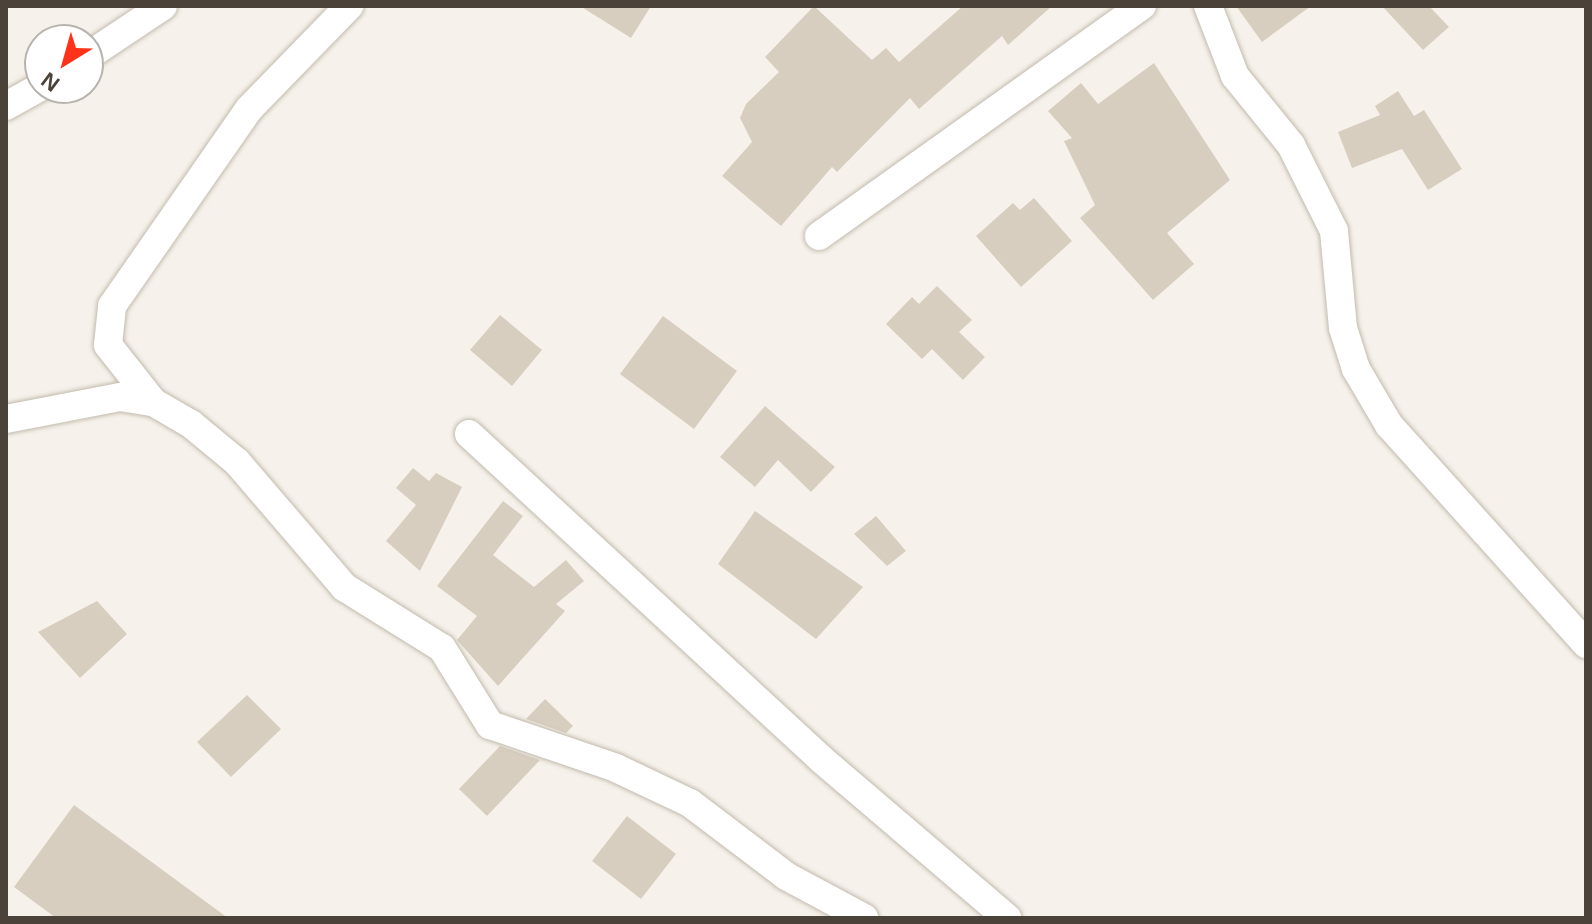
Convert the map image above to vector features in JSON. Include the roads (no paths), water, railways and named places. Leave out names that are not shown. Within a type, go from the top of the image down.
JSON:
[{"type":"street","points":[[104,45],[163,6]]},
{"type":"street","points":[[349,6],[249,109],[112,306],[108,345],[153,402],[237,462],[367,607],[442,648],[490,725],[616,768],[690,803],[786,876],[864,918]]},
{"type":"street","points":[[819,236],[1142,6]]},
{"type":"street","points":[[1208,6],[1235,76],[1291,145],[1334,231],[1343,328],[1389,425],[1586,644]]},
{"type":"street","points":[[6,106],[24,96]]},
{"type":"street","points":[[6,419],[94,397],[153,402]]},
{"type":"street","points":[[469,434],[821,759],[1007,918]]}]
